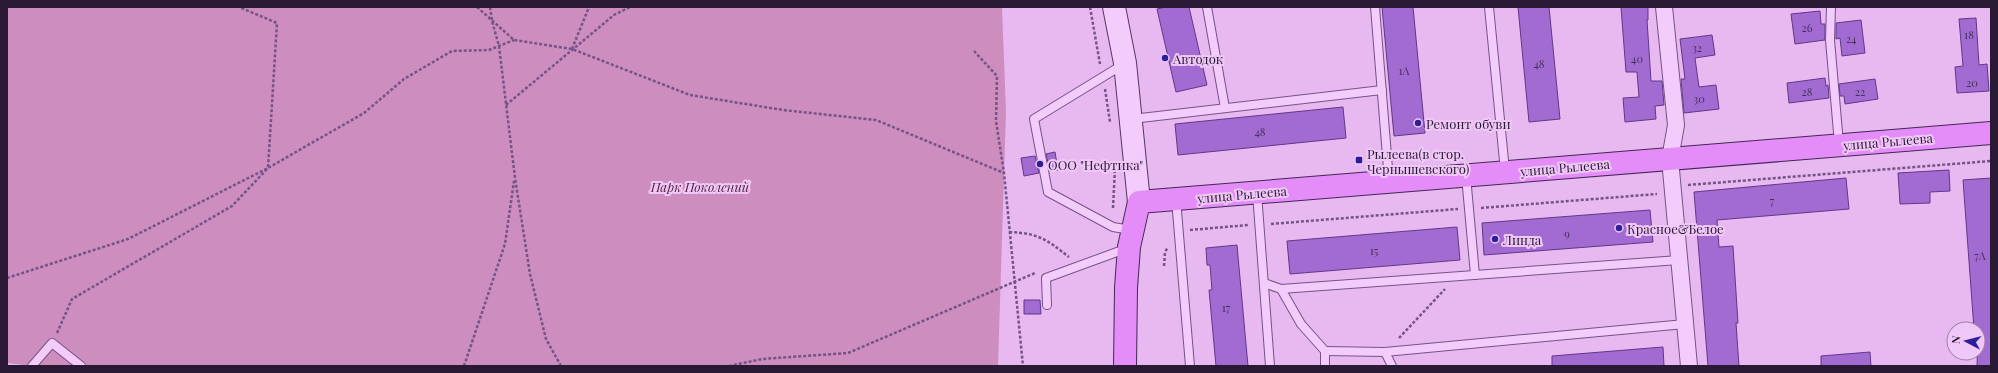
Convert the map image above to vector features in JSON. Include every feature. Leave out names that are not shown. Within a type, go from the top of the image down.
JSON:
[{"type":"main road","name":"улица Рылеева","points":[[1139,202],[1991,133]]},
{"type":"main road","points":[[1125,366],[1126,288],[1130,239],[1139,202]]},
{"type":"street","points":[[1114,7],[1125,63],[1139,202]]},
{"type":"street","points":[[1664,7],[1676,125],[1670,159],[1689,366]]},
{"type":"lane","points":[[1207,7],[1225,108]]},
{"type":"lane","points":[[1375,7],[1389,182]]},
{"type":"lane","points":[[1489,7],[1505,172]]},
{"type":"lane","points":[[1831,7],[1830,40],[1839,145]]},
{"type":"lane","points":[[1047,305],[1046,278],[1130,239],[1113,227],[1048,192],[1034,119],[1125,63]]},
{"type":"lane","points":[[1131,119],[1382,90]]},
{"type":"lane","points":[[1466,175],[1475,275]]},
{"type":"lane","points":[[1256,192],[1270,366]]},
{"type":"lane","points":[[1176,199],[1190,366]]},
{"type":"lane","points":[[1264,283],[1281,289],[1679,260]]},
{"type":"lane","points":[[1281,289],[1301,324],[1325,351],[1325,366]]},
{"type":"lane","points":[[1325,351],[1385,352],[1685,324]]},
{"type":"lane","points":[[32,366],[52,343],[81,366]]},
{"type":"lane","points":[[1385,352],[1392,366]]},
{"type":"path","points":[[52,343],[72,299],[232,206],[268,168],[277,23],[239,7]]},
{"type":"path","points":[[477,7],[514,40]]},
{"type":"path","points":[[490,7],[499,46],[515,178],[530,274],[546,339],[561,366]]},
{"type":"path","points":[[572,49],[589,7]]},
{"type":"path","points":[[506,105],[614,15],[630,7]]},
{"type":"path","points":[[1090,7],[1110,124]]},
{"type":"path","points":[[7,278],[128,240],[268,168],[364,113],[404,79],[452,51],[489,50],[514,40],[572,49],[690,95],[783,110],[876,120],[1004,173]]},
{"type":"path","points":[[974,51],[997,76],[996,121],[1004,173],[1023,366]]},
{"type":"path","points":[[1164,266],[1164,252],[1178,230],[1658,194],[1682,186],[1718,182],[1991,161]]},
{"type":"path","points":[[1113,208],[1115,163]]},
{"type":"path","points":[[464,366],[505,244],[515,178]]},
{"type":"path","points":[[1009,232],[1025,232],[1042,237],[1070,258],[1063,261]]},
{"type":"path","points":[[729,366],[762,359],[848,353],[1042,270]]},
{"type":"path","points":[[1385,352],[1458,276]]},
{"type":"green space","name":"Парк Поколений","points":[[7,7],[1002,7],[1006,112],[998,366],[32,366],[7,363]]},
{"type":"building","points":[[1166,7],[1189,7],[1207,85],[1176,92],[1157,9]]},
{"type":"building","points":[[1382,7],[1413,7],[1425,133],[1394,136]]},
{"type":"building","points":[[1518,7],[1549,7],[1560,119],[1529,122]]},
{"type":"building","points":[[1621,7],[1648,7],[1647,20],[1651,81],[1662,81],[1664,105],[1655,106],[1656,119],[1625,122],[1623,98],[1639,97],[1637,72],[1626,72]]},
{"type":"building","points":[[1820,11],[1821,24],[1825,24],[1825,40],[1795,44],[1791,14]]},
{"type":"building","points":[[1976,18],[1979,65],[1987,64],[1989,91],[1957,93],[1955,67],[1963,66],[1959,19]]},
{"type":"building","points":[[1861,20],[1865,53],[1842,56],[1840,38],[1836,39],[1836,23]]},
{"type":"building","points":[[1712,35],[1715,55],[1695,58],[1699,87],[1716,85],[1719,109],[1684,113],[1681,79],[1685,79],[1680,39]]},
{"type":"building","points":[[1825,78],[1826,86],[1828,85],[1829,98],[1789,103],[1787,83]]},
{"type":"building","points":[[1875,79],[1878,99],[1845,104],[1844,96],[1840,96],[1839,84]]},
{"type":"building","points":[[1343,107],[1346,138],[1178,155],[1175,124]]},
{"type":"building","points":[[1055,152],[1058,170],[1050,171],[1046,154]]},
{"type":"building","points":[[1035,156],[1039,173],[1024,176],[1021,158]]},
{"type":"building","points":[[1949,170],[1950,191],[1930,192],[1930,203],[1900,204],[1898,173]]},
{"type":"building","points":[[1846,178],[1849,209],[1717,220],[1719,247],[1733,246],[1739,366],[1708,366],[1694,192]]},
{"type":"building","points":[[1991,178],[1991,366],[1977,366],[1977,361],[1986,361],[1986,321],[1973,321],[1963,180]]},
{"type":"building","points":[[1650,210],[1653,242],[1484,255],[1482,223]]},
{"type":"building","points":[[1457,227],[1460,260],[1290,274],[1287,241]]},
{"type":"building","points":[[1237,245],[1248,366],[1216,366],[1209,290],[1212,290],[1210,265],[1207,265],[1206,248]]},
{"type":"building","points":[[1024,300],[1040,300],[1041,314],[1024,314]]},
{"type":"building","points":[[1663,347],[1664,366],[1552,366],[1552,356]]},
{"type":"building","points":[[1870,352],[1871,366],[1821,366],[1821,356]]},
{"type":"place","name":"Автодок","points":[[1165,58]]},
{"type":"place","name":"Ремонт обуви","points":[[1418,123]]},
{"type":"place","name":"Рылеева(в стор. Чернышевского)","points":[[1359,160]]},
{"type":"place","name":"ООО \"Нефтика\"","points":[[1040,164]]},
{"type":"place","name":"Красное&Белое","points":[[1619,228]]},
{"type":"place","name":"Линда","points":[[1495,239]]}]
